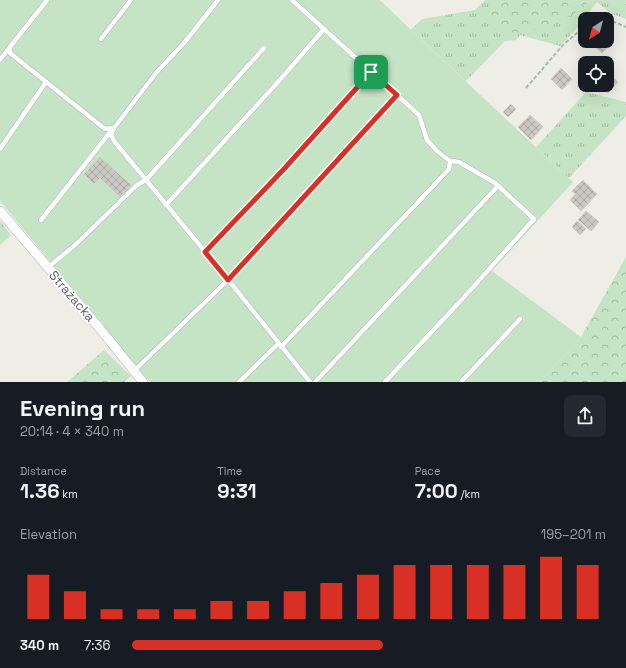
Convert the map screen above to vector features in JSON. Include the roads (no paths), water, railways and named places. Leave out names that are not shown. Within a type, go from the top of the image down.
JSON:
[{"type":"street","name":"Strażacka","points":[[0,211],[101,330],[142,382]]},
{"type":"lane","points":[[0,60],[47,0]]},
{"type":"lane","points":[[101,39],[131,0]]},
{"type":"lane","points":[[41,220],[156,73],[184,44],[218,0]]},
{"type":"lane","points":[[292,0],[419,115],[427,140],[437,151],[450,161],[459,162],[498,186],[534,219],[385,382]]},
{"type":"lane","points":[[166,205],[324,29]]},
{"type":"lane","points":[[10,47],[10,53],[105,129],[114,128]]},
{"type":"lane","points":[[52,264],[74,246],[137,185],[146,180],[264,48]]},
{"type":"lane","points":[[205,252],[284,169],[371,72]]},
{"type":"lane","points":[[0,149],[46,82]]},
{"type":"lane","points":[[138,367],[228,280],[397,95]]},
{"type":"lane","points":[[114,128],[111,135],[114,142],[310,382]]},
{"type":"lane","points":[[239,382],[280,345],[421,199],[448,169],[450,161]]},
{"type":"lane","points":[[315,382],[498,186]]},
{"type":"lane","points":[[461,382],[520,318]]}]
